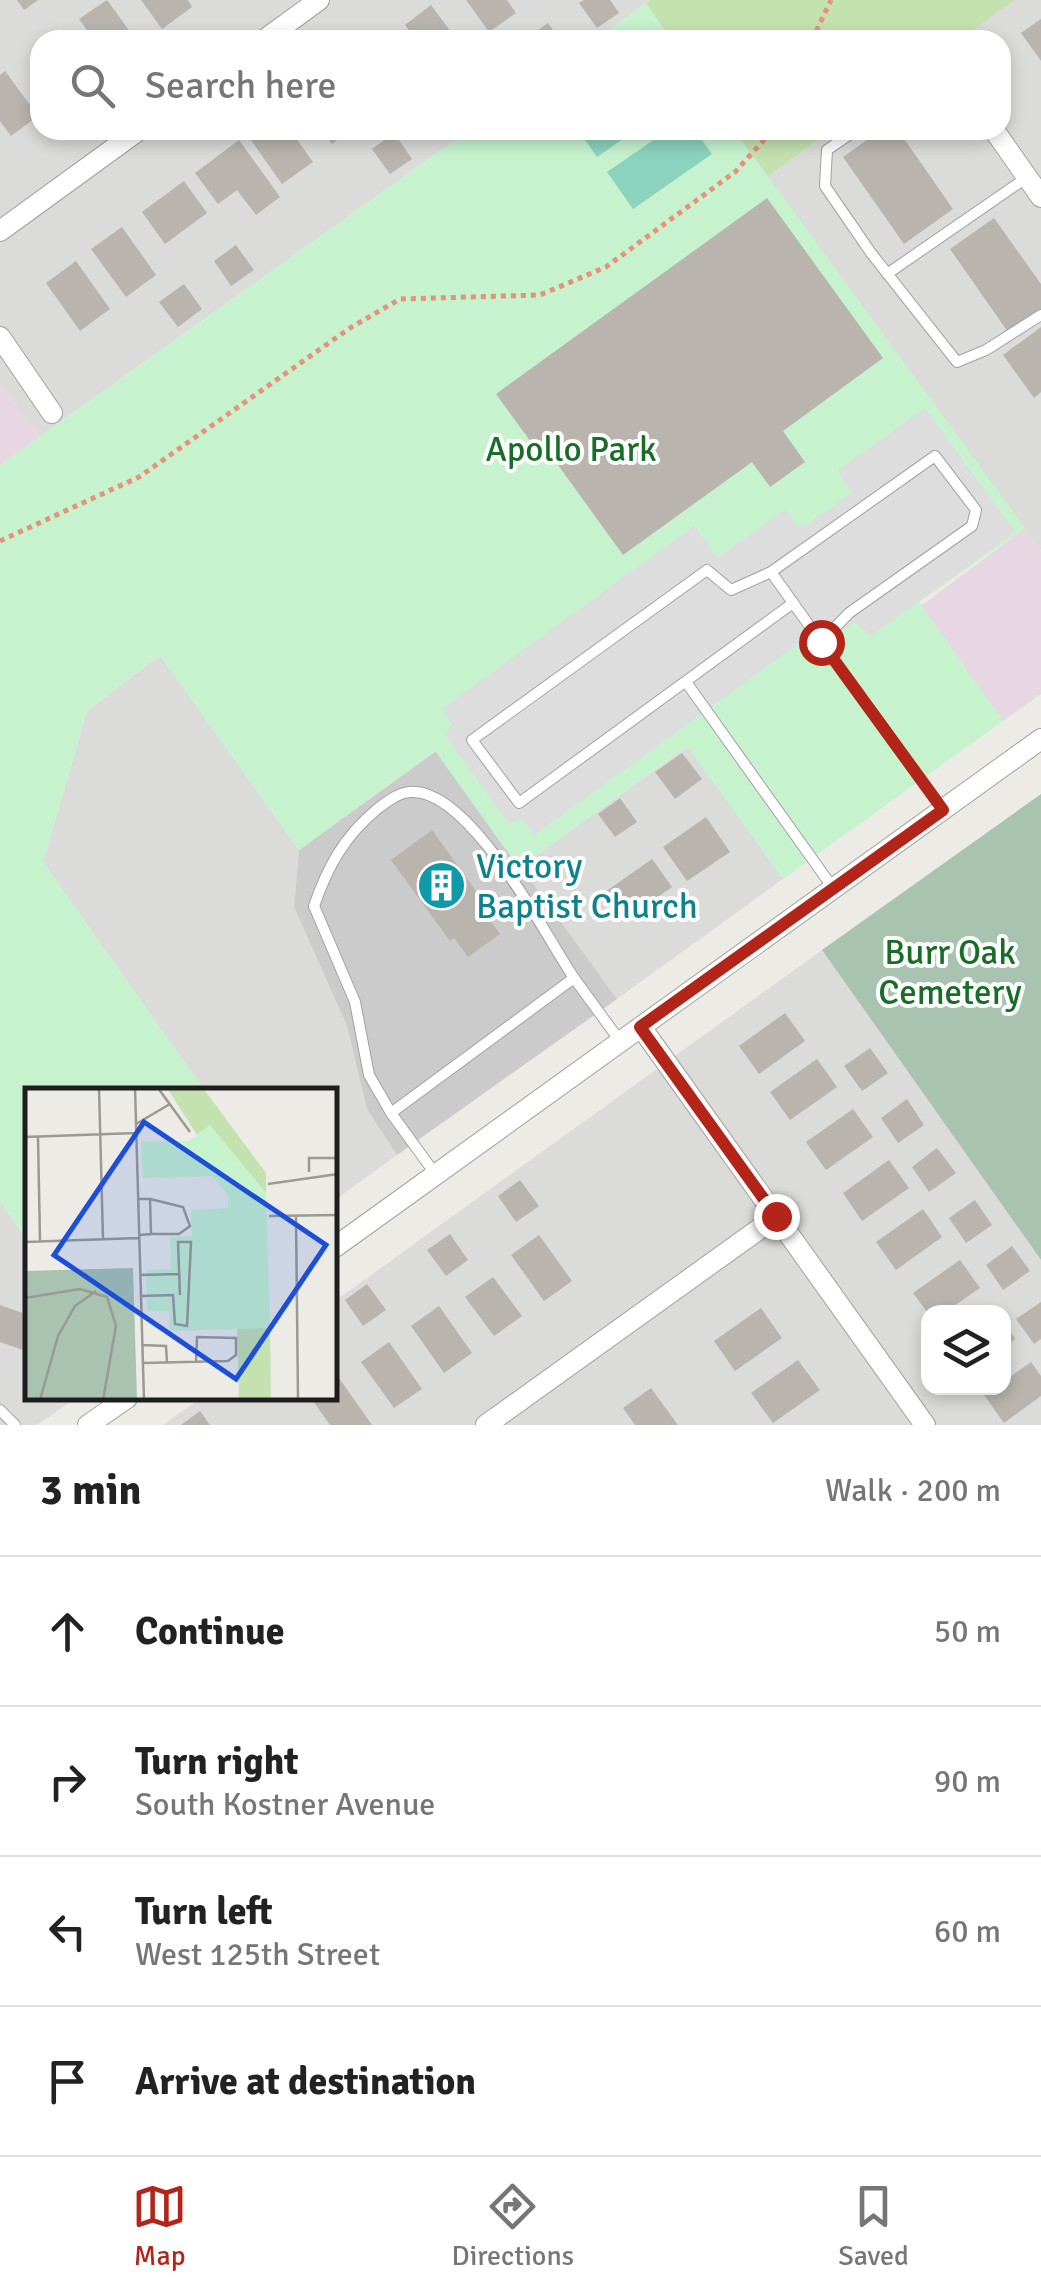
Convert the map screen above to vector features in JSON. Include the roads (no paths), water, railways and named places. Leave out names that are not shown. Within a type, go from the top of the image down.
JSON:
[{"type":"street","points":[[278,30],[319,0]]},
{"type":"street","points":[[0,231],[125,140]]},
{"type":"street","points":[[1001,140],[1041,197]]},
{"type":"street","points":[[0,337],[52,414]]},
{"type":"street","points":[[338,1245],[1041,739]]},
{"type":"street","points":[[640,1027],[925,1425]]},
{"type":"street","points":[[486,1425],[776,1216]]},
{"type":"street","points":[[89,1425],[123,1400]]},
{"type":"lane","points":[[842,140],[827,150],[826,186],[957,362],[986,350],[1041,315]]},
{"type":"lane","points":[[888,274],[1027,177]]},
{"type":"lane","points":[[793,603],[519,804],[472,740],[708,570],[732,590],[771,572],[916,465],[935,456],[976,510],[972,526],[849,613],[821,642]]},
{"type":"lane","points":[[771,572],[943,810]]},
{"type":"lane","points":[[686,682],[834,889]]},
{"type":"lane","points":[[436,1174],[391,1113],[369,1075],[355,1002],[314,906],[326,872],[350,832],[388,800],[410,792],[438,799],[476,830],[621,1042]]},
{"type":"lane","points":[[391,1113],[574,978]]},
{"type":"lane","points":[[0,1410],[15,1425]]},
{"type":"place","name":"Victory Baptist Church","points":[[441,886]]},
{"type":"park label","name":"Apollo Park","points":[[571,449]]},
{"type":"park label","name":"Burr Oak Cemetery","points":[[950,972]]}]
